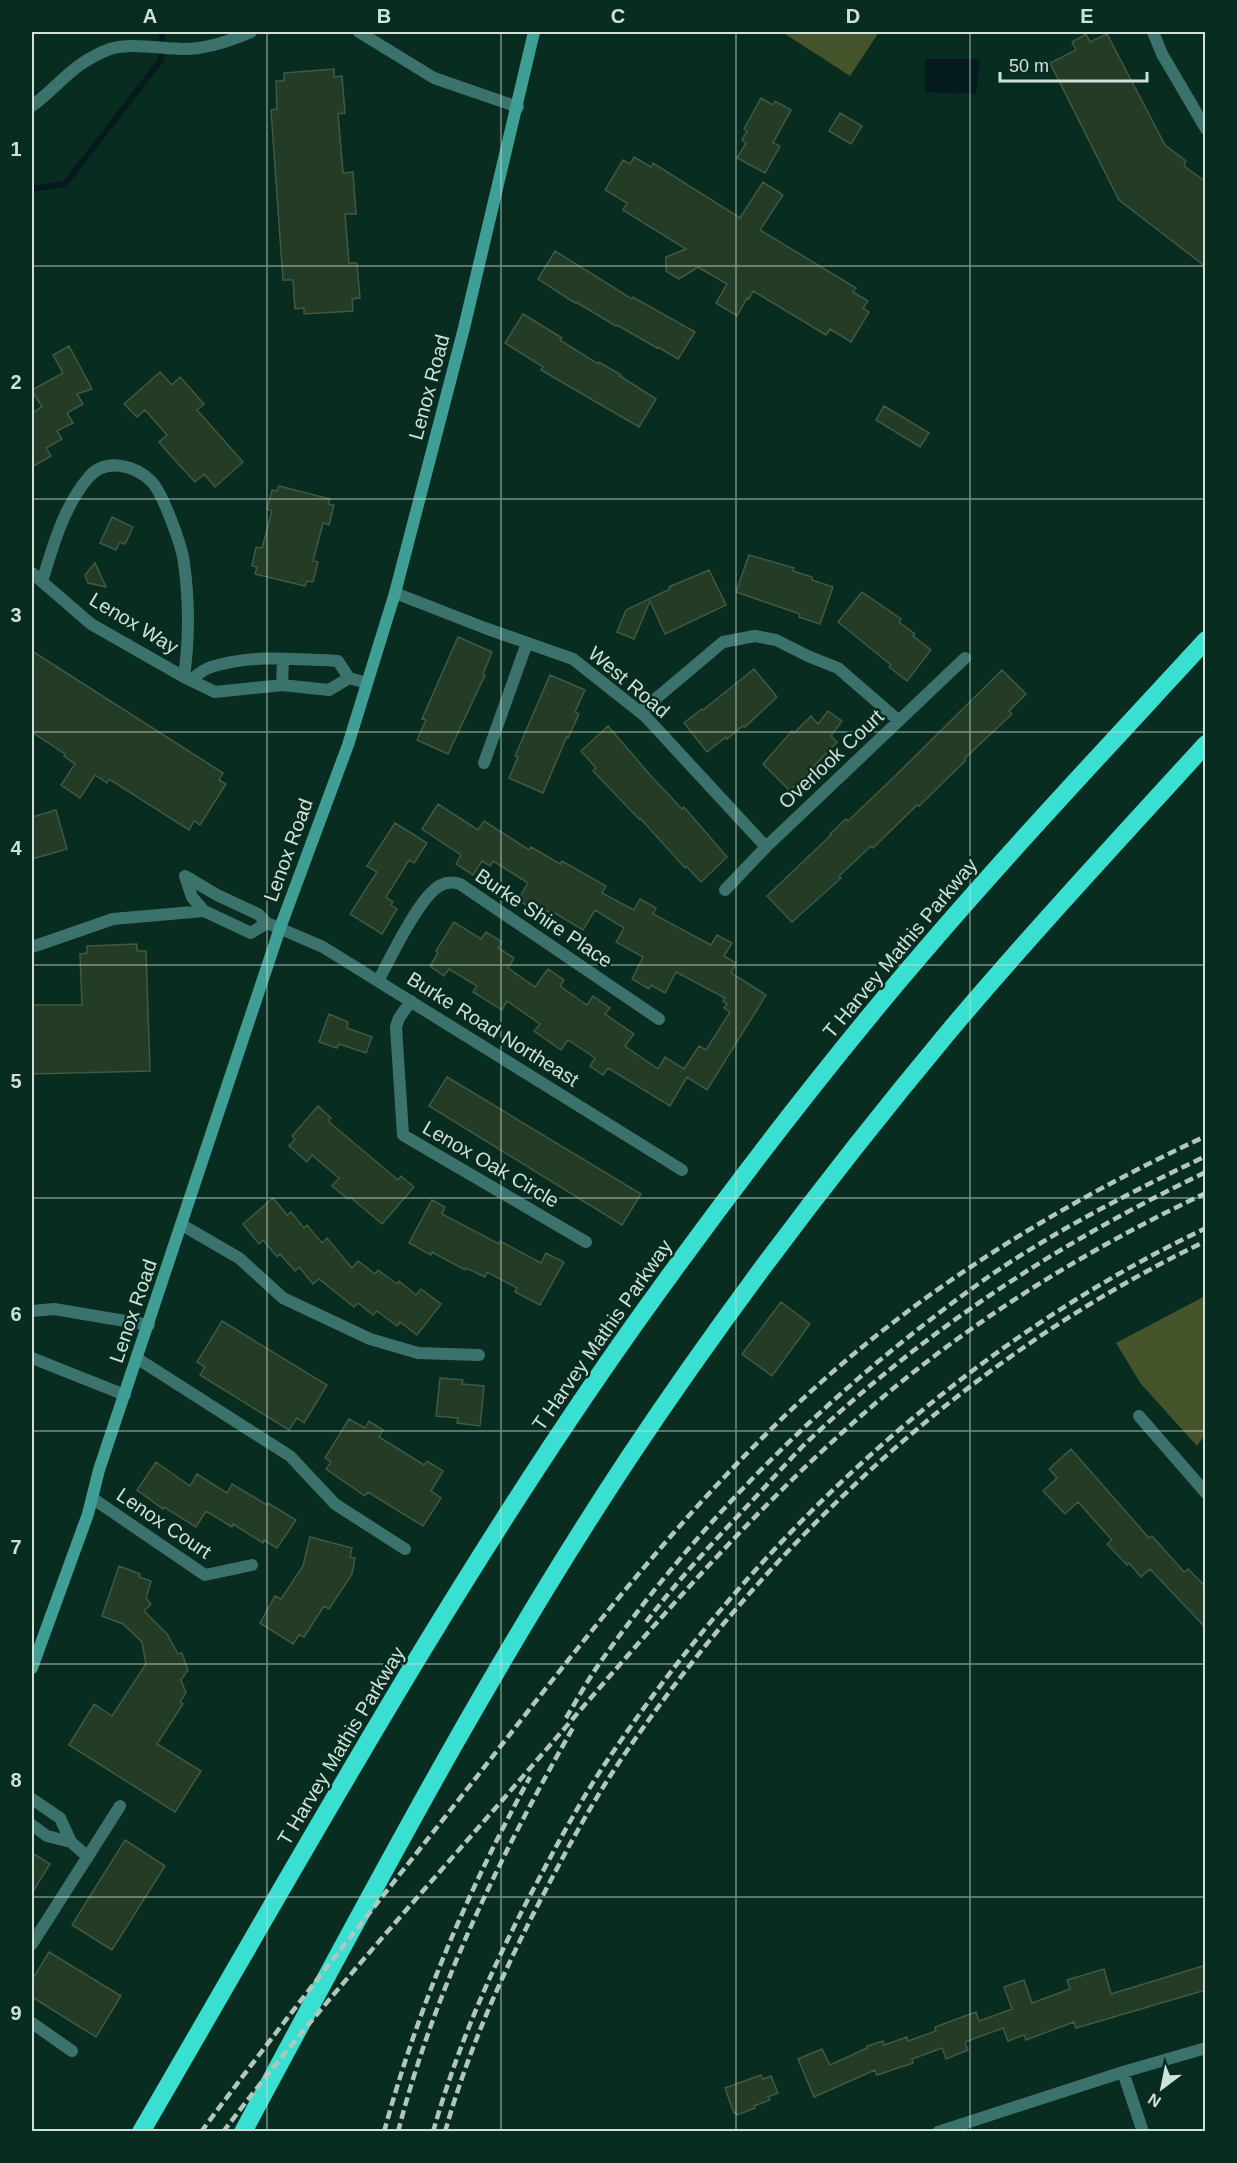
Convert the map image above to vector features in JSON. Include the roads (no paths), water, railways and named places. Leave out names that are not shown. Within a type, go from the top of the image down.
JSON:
[{"type":"highway","name":"T Harvey Mathis Parkway","points":[[141,2132],[401,1687],[511,1508],[632,1328],[761,1153],[896,984],[966,903],[1206,640]]},
{"type":"highway","points":[[243,2132],[476,1703],[571,1546],[690,1369],[818,1196],[950,1030],[1206,744]]},
{"type":"street","points":[[32,106],[78,64],[112,48],[181,49],[226,43],[250,32]]},
{"type":"street","points":[[359,32],[434,78],[518,107]]},
{"type":"street","name":"Lenox Road","points":[[32,1668],[92,1498],[99,1470],[138,1359],[280,928],[348,745],[395,592],[464,328],[534,32]]},
{"type":"street","points":[[1153,32],[1162,54],[1206,129]]},
{"type":"street","points":[[42,582],[59,524],[89,476],[105,466],[120,464],[135,470],[153,483],[168,514],[184,562],[189,645],[187,678]]},
{"type":"street","name":"Lenox Way","points":[[32,573],[91,624],[215,692],[282,685],[329,690],[349,678]]},
{"type":"street","name":"West Road","points":[[395,592],[573,659],[640,712],[766,847]]},
{"type":"street","points":[[640,712],[723,642],[755,636],[776,640],[838,668],[899,721]]},
{"type":"street","points":[[484,763],[527,643]]},
{"type":"street","name":"Overlook Court","points":[[725,890],[766,847],[965,658]]},
{"type":"street","name":"Lenox Way","points":[[187,678],[208,668],[245,659],[283,659],[338,662],[349,678],[367,683]]},
{"type":"street","points":[[282,685],[283,659]]},
{"type":"street","name":"Burke Road Northeast","points":[[204,911],[192,897],[185,876],[258,914],[267,923],[323,947],[682,1170]]},
{"type":"street","name":"Burke Shire Place","points":[[378,981],[423,903],[441,885],[453,882],[460,884],[659,1019]]},
{"type":"street","points":[[223,920],[231,901]]},
{"type":"street","points":[[32,946],[113,919],[204,911],[251,933],[267,923]]},
{"type":"street","name":"Lenox Oak Circle","points":[[411,1001],[399,1018],[396,1027],[403,1135],[586,1242]]},
{"type":"street","points":[[182,1225],[239,1258],[284,1298],[370,1339],[418,1353],[479,1355]]},
{"type":"street","points":[[32,1311],[54,1309],[149,1325]]},
{"type":"street","points":[[32,1317],[47,1315],[54,1309]]},
{"type":"street","points":[[32,1358],[125,1395]]},
{"type":"street","points":[[138,1359],[290,1456],[335,1504],[405,1549]]},
{"type":"street","points":[[1139,1416],[1206,1493]]},
{"type":"street","name":"Lenox Court","points":[[92,1498],[205,1575],[252,1565]]},
{"type":"street","points":[[32,1799],[60,1818],[71,1842],[88,1857]]},
{"type":"street","points":[[32,1944],[120,1806]]},
{"type":"street","points":[[32,1825],[47,1836],[71,1842]]},
{"type":"street","points":[[32,2024],[72,2051]]},
{"type":"street","points":[[938,2132],[1123,2072],[1206,2048]]},
{"type":"street","points":[[1123,2072],[1143,2132]]},
{"type":"water","points":[[925,59],[980,59],[976,94],[925,92]]},
{"type":"waterway","points":[[32,189],[65,184],[161,60],[162,32]]},
{"type":"railway","points":[[201,2132],[337,1954],[602,1618],[691,1514],[785,1415],[878,1334],[967,1269],[1108,1185],[1206,1136]]},
{"type":"railway","points":[[566,1718],[604,1657],[688,1550],[780,1450],[881,1359],[988,1277],[1040,1243],[1094,1212],[1206,1156]]},
{"type":"railway","points":[[646,1622],[696,1561],[799,1450],[898,1363],[946,1326],[1046,1259],[1151,1199],[1206,1172]]},
{"type":"railway","points":[[223,2132],[328,2001],[684,1592],[774,1497],[821,1452],[908,1376],[1030,1289],[1117,1238],[1206,1193]]},
{"type":"railway","points":[[433,2132],[453,2069],[490,1977],[571,1820],[611,1755],[669,1674],[733,1596],[801,1522],[874,1452],[951,1387],[1032,1328],[1117,1275],[1206,1228]]},
{"type":"railway","points":[[445,2132],[464,2071],[500,1983],[579,1828],[620,1761],[678,1681],[740,1604],[807,1531],[879,1462],[955,1398],[1035,1340],[1119,1287],[1206,1241]]},
{"type":"railway","points":[[398,2132],[431,2026],[472,1923],[521,1823],[574,1726]]},
{"type":"railway","points":[[384,2132],[412,2040],[446,1950],[486,1863],[530,1777]]}]
